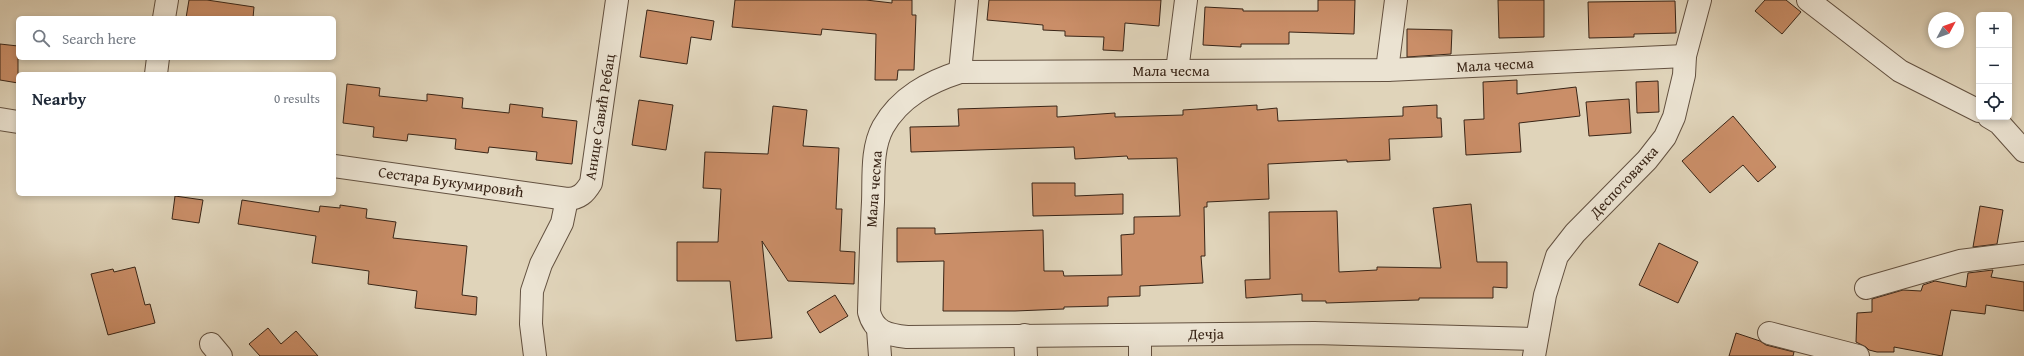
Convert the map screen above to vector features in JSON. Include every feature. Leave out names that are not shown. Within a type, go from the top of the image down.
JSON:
[{"type":"street","points":[[164,16],[167,0]]},
{"type":"street","name":"Анице Савић Ребац","points":[[567,199],[579,197],[591,183],[617,0]]},
{"type":"street","points":[[960,72],[967,0]]},
{"type":"street","points":[[1177,71],[1186,0]]},
{"type":"street","points":[[1387,70],[1396,0]]},
{"type":"street","name":"Деспотовачка","points":[[1537,351],[1545,295],[1558,256],[1576,233],[1647,160],[1665,137],[1679,103],[1685,56],[1700,0]]},
{"type":"street","points":[[1808,0],[1900,70],[1976,109]]},
{"type":"street","name":"Мала чесма","points":[[878,329],[871,321],[869,312],[874,173],[878,139],[891,116],[916,92],[934,81],[960,72],[1387,70],[1685,56]]},
{"type":"street","points":[[156,72],[158,60]]},
{"type":"street","points":[[0,119],[16,122]]},
{"type":"street","points":[[1994,120],[1999,123],[2024,151]]},
{"type":"street","name":"Сестара Букумировић","points":[[336,166],[567,199]]},
{"type":"street","points":[[535,356],[531,324],[532,291],[541,264],[562,223],[567,199]]},
{"type":"street","points":[[1866,288],[1960,261],[2024,253]]},
{"type":"street","points":[[878,329],[880,356]]},
{"type":"street","name":"Дечја","points":[[878,329],[888,334],[907,337],[1026,345],[1140,346],[1314,333],[1537,351]]},
{"type":"street","points":[[1769,333],[1858,356]]},
{"type":"building","points":[[189,0],[207,0],[254,7],[253,16],[186,16]]},
{"type":"building","points":[[735,0],[866,0],[892,3],[892,0],[912,0],[912,15],[916,15],[914,70],[898,70],[897,80],[875,80],[876,34],[822,29],[821,35],[732,27]]},
{"type":"building","points":[[989,0],[1161,0],[1159,26],[1125,23],[1123,51],[1103,50],[1104,37],[1065,36],[1065,31],[1043,30],[1043,25],[987,20]]},
{"type":"building","points":[[1318,0],[1355,0],[1354,34],[1289,32],[1289,44],[1241,44],[1241,47],[1203,45],[1205,7],[1243,9],[1243,11],[1318,11]]},
{"type":"building","points":[[1498,0],[1544,0],[1544,37],[1499,38]]},
{"type":"building","points":[[1765,0],[1786,0],[1801,12],[1782,34],[1755,11]]},
{"type":"building","points":[[1675,1],[1676,33],[1634,34],[1634,37],[1589,38],[1588,2]]},
{"type":"building","points":[[647,10],[714,21],[711,40],[691,37],[687,64],[640,57]]},
{"type":"building","points":[[1407,29],[1452,30],[1451,54],[1407,57]]},
{"type":"building","points":[[0,44],[16,46],[18,72],[16,72],[16,83],[0,80]]},
{"type":"building","points":[[1517,80],[1517,94],[1576,87],[1580,116],[1519,123],[1521,152],[1466,155],[1464,120],[1484,119],[1483,82]]},
{"type":"building","points":[[1658,81],[1659,112],[1637,113],[1636,82]]},
{"type":"building","points":[[347,84],[380,88],[379,96],[427,101],[427,94],[463,98],[462,108],[509,113],[510,104],[543,108],[542,117],[577,121],[572,164],[536,160],[537,152],[489,147],[488,153],[455,149],[456,139],[408,134],[407,141],[373,137],[374,127],[343,123]]},
{"type":"building","points":[[1629,99],[1631,133],[1589,136],[1586,102]]},
{"type":"building","points":[[639,100],[673,105],[666,150],[632,145]]},
{"type":"building","points":[[1257,105],[1257,110],[1277,108],[1278,121],[1403,116],[1403,107],[1437,105],[1437,118],[1441,118],[1442,137],[1389,139],[1390,160],[1347,162],[1347,160],[1268,164],[1269,199],[1207,202],[1207,207],[1204,207],[1205,256],[1201,256],[1203,283],[1140,286],[1140,296],[1108,297],[1108,306],[1064,307],[1064,309],[1015,311],[943,311],[944,261],[897,262],[897,228],[935,228],[935,234],[1043,230],[1044,271],[1063,271],[1064,276],[1122,275],[1121,235],[1134,234],[1134,217],[1180,216],[1177,158],[1128,159],[1127,156],[1075,159],[1074,147],[911,152],[910,127],[959,126],[958,109],[1057,106],[1057,117],[1115,113],[1115,117],[1183,115],[1183,110]]},
{"type":"building","points":[[773,106],[807,110],[803,146],[839,148],[836,209],[842,209],[840,251],[855,252],[854,284],[788,281],[762,241],[772,338],[736,341],[730,281],[677,281],[677,242],[718,242],[721,189],[703,188],[705,152],[768,154]]},
{"type":"building","points":[[1733,116],[1776,167],[1758,182],[1743,165],[1710,193],[1682,161]]},
{"type":"building","points":[[1032,183],[1075,183],[1075,196],[1123,194],[1123,214],[1033,216]]},
{"type":"building","points":[[175,196],[203,200],[199,223],[172,219]]},
{"type":"building","points":[[242,200],[319,212],[320,206],[340,208],[340,205],[367,209],[366,218],[396,222],[393,238],[467,246],[462,295],[477,297],[476,315],[415,308],[417,291],[368,284],[369,271],[312,263],[316,236],[238,224]]},
{"type":"building","points":[[1471,204],[1477,262],[1507,262],[1507,288],[1493,287],[1493,298],[1419,298],[1419,300],[1326,303],[1326,301],[1302,301],[1302,294],[1246,298],[1245,280],[1270,279],[1269,212],[1337,211],[1339,272],[1377,270],[1377,267],[1441,268],[1433,208]]},
{"type":"building","points":[[1980,206],[2003,210],[1997,244],[1973,247]]},
{"type":"building","points":[[1659,243],[1698,262],[1678,303],[1639,285]]},
{"type":"building","points":[[135,267],[145,305],[150,304],[155,323],[108,335],[91,274],[113,269],[114,272]]},
{"type":"building","points":[[1993,270],[1991,277],[2024,282],[2024,311],[1986,305],[1985,314],[1951,310],[1942,356],[1894,347],[1894,352],[1877,352],[1869,350],[1856,342],[1857,313],[1872,312],[1872,299],[1903,290],[1921,291],[1923,285],[1935,281],[1966,287],[1968,273]]},
{"type":"building","points":[[835,295],[848,316],[820,333],[807,312]]},
{"type":"building","points":[[268,328],[281,344],[296,331],[318,356],[260,356],[249,344]]},
{"type":"building","points":[[1736,333],[1760,341],[1766,345],[1794,352],[1793,356],[1729,356]]}]
